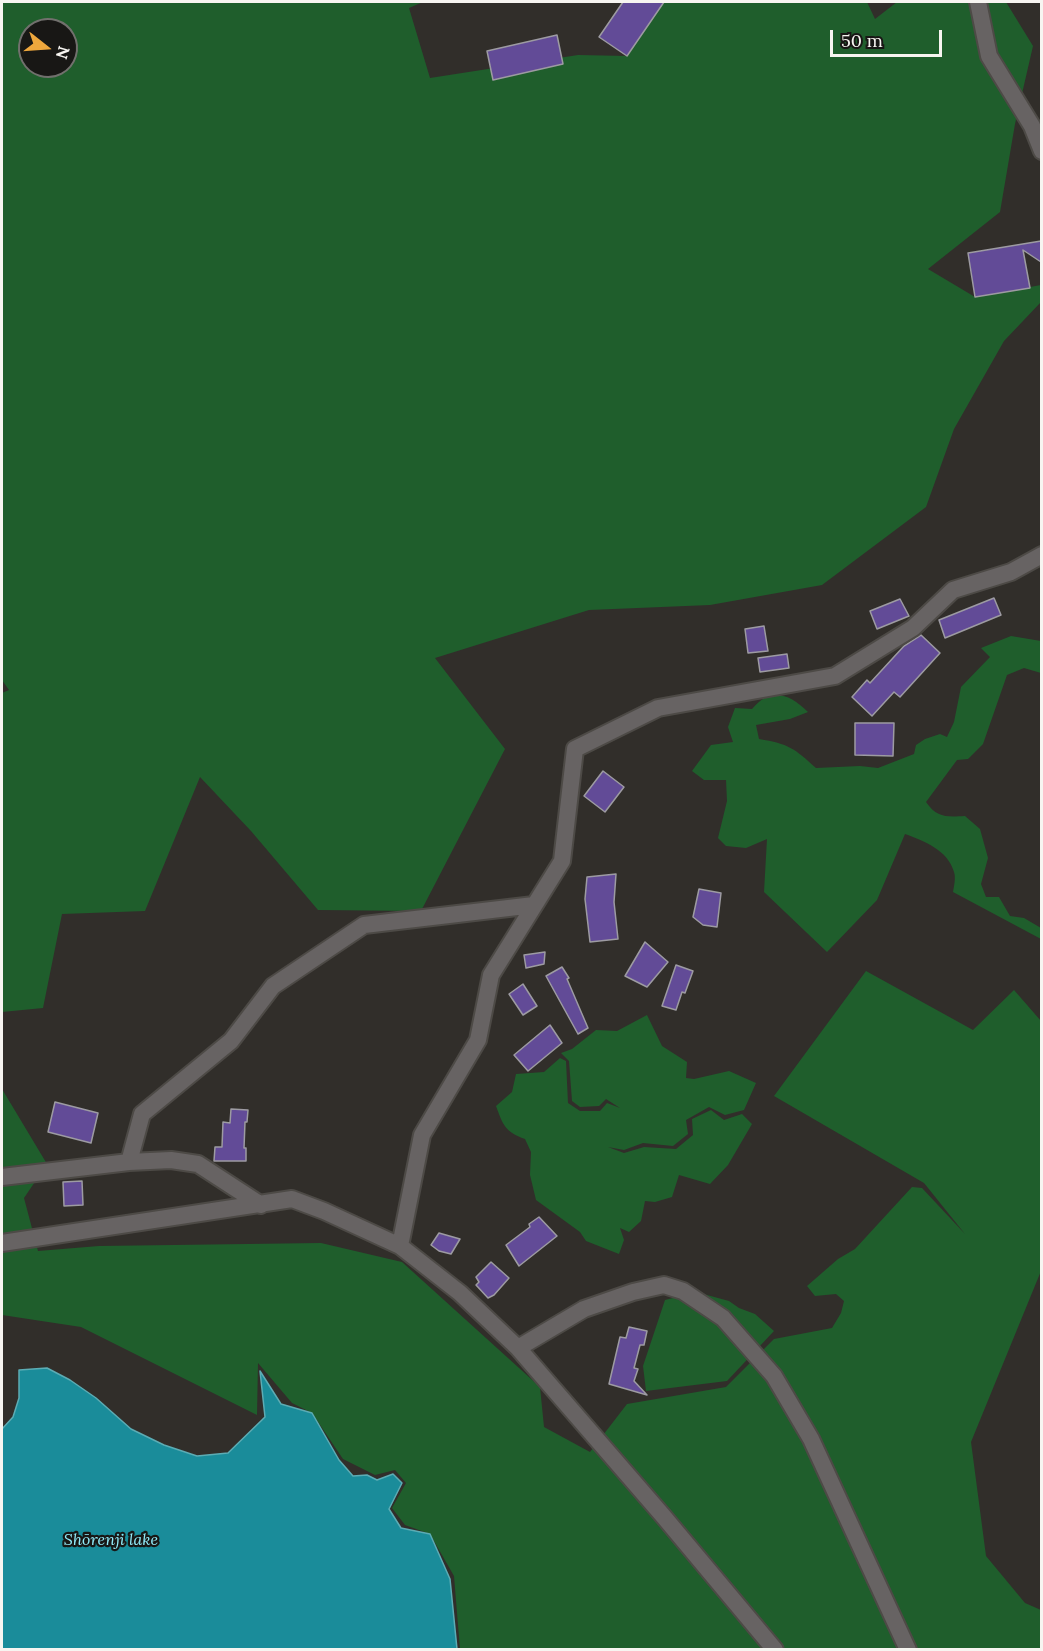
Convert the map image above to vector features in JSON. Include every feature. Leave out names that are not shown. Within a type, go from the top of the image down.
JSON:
[{"type":"street","points":[[978,2],[990,56],[1032,126],[1041,151]]},
{"type":"street","points":[[400,1246],[422,1135],[477,1041],[491,975],[562,861],[575,749],[658,708],[835,676],[913,628],[953,590],[1011,572],[1041,555]]},
{"type":"street","points":[[129,1162],[142,1114],[231,1041],[273,986],[364,925],[534,905]]},
{"type":"street","points":[[2,1177],[129,1162],[171,1160],[198,1164],[261,1205]]},
{"type":"street","points":[[2,1243],[292,1199],[400,1246],[460,1293],[518,1348],[775,1650]]},
{"type":"street","points":[[518,1348],[584,1309],[633,1293],[664,1286],[683,1291],[723,1318],[774,1376],[811,1439],[908,1650]]},
{"type":"green space","points":[[2,2],[423,2],[409,8],[430,78],[578,55],[627,56],[664,2],[867,2],[875,19],[897,2],[1006,2],[1033,46],[1015,124],[1000,212],[928,269],[975,297],[1041,285],[1041,302],[1004,341],[954,429],[926,507],[822,585],[710,605],[589,610],[435,658],[505,749],[421,911],[318,910],[251,831],[200,777],[145,911],[62,914],[43,1008],[2,1012],[2,693],[9,690],[2,680]]},
{"type":"green space","points":[[1011,636],[1041,641],[1041,673],[1024,668],[1007,675],[983,744],[968,759],[957,760],[926,802],[938,814],[965,816],[980,829],[988,858],[981,884],[986,897],[999,897],[1010,916],[1024,918],[1041,928],[1041,939],[953,892],[955,874],[951,864],[934,847],[905,834],[877,900],[827,952],[764,892],[767,839],[746,848],[726,846],[718,838],[727,801],[726,780],[704,780],[692,771],[711,745],[733,742],[728,727],[735,708],[752,709],[759,702],[773,695],[794,700],[808,712],[790,719],[756,725],[759,739],[790,748],[816,768],[860,766],[878,768],[914,754],[916,745],[925,739],[940,734],[947,737],[954,722],[961,687],[990,657],[981,648]]},
{"type":"green space","points":[[866,971],[973,1030],[1014,990],[1041,1021],[1041,1271],[971,1442],[986,1556],[1025,1603],[1041,1610],[1041,1649],[460,1649],[454,1576],[430,1534],[405,1525],[392,1508],[406,1483],[395,1470],[375,1475],[343,1459],[312,1413],[292,1403],[258,1363],[257,1415],[81,1327],[2,1315],[2,1089],[47,1164],[24,1198],[38,1251],[99,1246],[321,1243],[402,1262],[540,1387],[544,1427],[590,1452],[627,1404],[726,1387],[774,1339],[832,1328],[841,1313],[844,1301],[836,1294],[815,1296],[807,1286],[838,1259],[855,1249],[912,1187],[922,1188],[965,1234],[924,1183],[774,1096]]},
{"type":"green space","points":[[647,1015],[662,1046],[687,1062],[686,1078],[694,1079],[729,1071],[756,1083],[744,1110],[725,1115],[709,1107],[686,1120],[688,1134],[673,1146],[643,1143],[624,1150],[608,1147],[624,1153],[644,1147],[676,1149],[693,1135],[692,1119],[711,1110],[724,1120],[742,1114],[752,1124],[728,1165],[710,1184],[679,1175],[672,1197],[655,1202],[645,1201],[641,1221],[629,1232],[620,1228],[624,1240],[619,1254],[586,1241],[580,1232],[536,1200],[530,1175],[531,1152],[525,1139],[513,1134],[506,1127],[496,1106],[512,1092],[516,1074],[544,1072],[560,1058],[566,1061],[568,1103],[580,1111],[600,1111],[607,1103],[620,1108],[606,1099],[599,1106],[580,1107],[572,1101],[569,1061],[561,1053],[572,1049],[596,1030],[617,1031]]},
{"type":"green space","points":[[696,1292],[729,1301],[755,1314],[774,1331],[727,1381],[646,1391],[643,1366],[665,1300]]},
{"type":"water","name":"Shōrenji lake","points":[[47,1368],[96,1398],[131,1429],[164,1445],[197,1456],[228,1453],[265,1417],[260,1371],[281,1404],[312,1413],[339,1460],[353,1476],[367,1475],[377,1480],[393,1474],[402,1483],[389,1509],[401,1528],[430,1534],[450,1579],[457,1649],[2,1649],[2,1429],[13,1417],[19,1398],[19,1370]]},
{"type":"building","points":[[623,2],[664,2],[627,56],[599,37]]},
{"type":"building","points":[[557,35],[563,64],[493,80],[487,51]]},
{"type":"building","points":[[1041,241],[1041,262],[1023,250],[1030,288],[975,297],[968,253]]},
{"type":"building","points":[[994,598],[1001,615],[945,638],[939,620]]},
{"type":"building","points":[[900,599],[909,616],[877,629],[870,611]]},
{"type":"building","points":[[764,626],[768,651],[748,653],[745,629]]},
{"type":"building","points":[[921,635],[940,653],[900,697],[894,692],[872,716],[852,697],[867,680],[870,683],[904,646]]},
{"type":"building","points":[[787,654],[789,668],[760,672],[758,658]]},
{"type":"building","points":[[855,723],[894,723],[893,756],[855,755]]},
{"type":"building","points":[[603,771],[624,787],[605,812],[584,796]]},
{"type":"building","points":[[616,874],[614,902],[618,939],[590,942],[585,899],[587,877]]},
{"type":"building","points":[[699,889],[721,893],[717,927],[703,925],[693,917]]},
{"type":"building","points":[[645,942],[668,962],[647,987],[625,976]]},
{"type":"building","points":[[545,952],[544,964],[526,968],[524,955]]},
{"type":"building","points":[[676,965],[693,971],[676,1010],[662,1006]]},
{"type":"building","points":[[562,967],[569,978],[567,979],[588,1028],[578,1034],[546,976]]},
{"type":"building","points":[[523,984],[537,1006],[523,1015],[509,994]]},
{"type":"building","points":[[550,1025],[562,1043],[528,1071],[514,1055]]},
{"type":"building","points":[[55,1102],[98,1113],[91,1143],[48,1132]]},
{"type":"building","points":[[231,1109],[248,1110],[247,1122],[245,1122],[246,1161],[214,1161],[215,1147],[222,1147],[223,1122],[230,1123]]},
{"type":"building","points":[[82,1181],[83,1205],[64,1206],[63,1182]]},
{"type":"building","points":[[539,1217],[557,1236],[519,1266],[506,1245],[530,1227],[529,1224]]},
{"type":"building","points":[[439,1233],[460,1239],[451,1254],[439,1251],[431,1245]]},
{"type":"building","points":[[491,1262],[509,1278],[494,1295],[488,1298],[476,1285],[479,1282],[476,1277]]},
{"type":"building","points":[[629,1327],[647,1331],[644,1345],[640,1345],[634,1368],[638,1369],[634,1381],[647,1395],[609,1384],[620,1337],[626,1338]]}]
